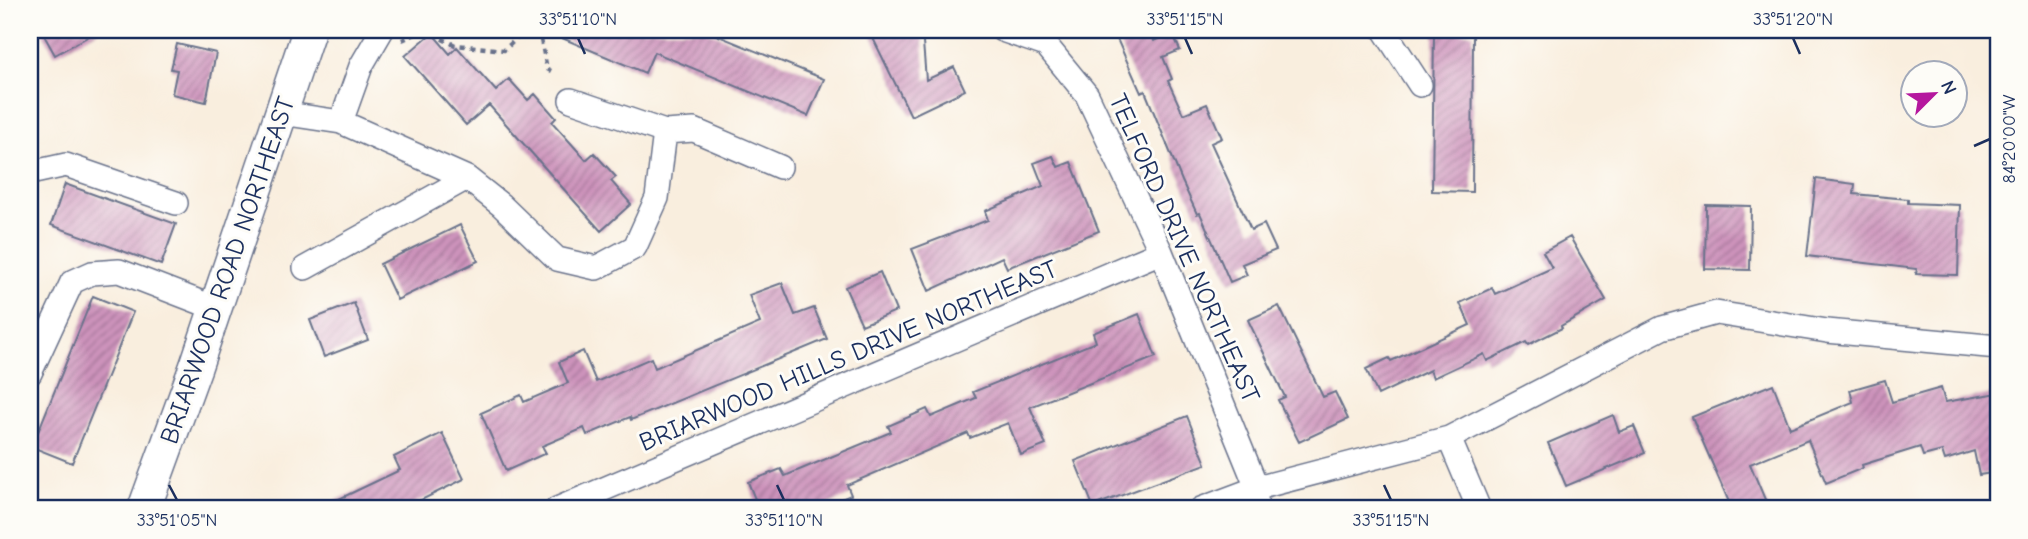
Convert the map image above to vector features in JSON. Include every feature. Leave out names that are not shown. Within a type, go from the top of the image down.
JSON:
[{"type":"street","name":"BRIARWOOD ROAD NORTHEAST","points":[[144,509],[309,30]]},
{"type":"street","points":[[341,122],[361,66],[382,30]]},
{"type":"street","name":"TELFORD DRIVE NORTHEAST","points":[[1002,30],[1046,45],[1087,95],[1161,252],[1256,499]]},
{"type":"street","points":[[1384,30],[1420,85]]},
{"type":"street","points":[[571,100],[665,132],[694,130],[780,167]]},
{"type":"street","points":[[281,113],[341,122],[467,178],[501,205],[557,259],[596,268],[635,247],[657,198],[665,132]]},
{"type":"street","points":[[30,173],[66,165],[176,203]]},
{"type":"street","points":[[305,268],[467,178]]},
{"type":"street","name":"BRIARWOOD HILLS DRIVE NORTHEAST","points":[[557,509],[1161,252]]},
{"type":"street","points":[[30,373],[72,282],[92,273],[119,271],[215,308]]},
{"type":"street","points":[[1201,509],[1256,499],[1449,438],[1662,328],[1716,313],[1826,331],[1998,347]]},
{"type":"street","points":[[1449,438],[1479,509]]},
{"type":"path","points":[[424,30],[456,45],[504,50],[526,30]]},
{"type":"path","points":[[539,30],[541,49],[547,69],[551,71]]},
{"type":"building","points":[[41,30],[100,30],[55,55]]},
{"type":"building","points":[[543,30],[704,30],[824,79],[808,116],[654,52],[645,73]]},
{"type":"building","points":[[869,30],[922,30],[926,80],[954,67],[965,90],[911,116]]},
{"type":"building","points":[[1113,30],[1149,30],[1154,41],[1172,32],[1180,50],[1163,57],[1172,79],[1168,81],[1183,114],[1207,104],[1222,138],[1211,143],[1251,230],[1264,224],[1276,250],[1242,264],[1247,275],[1230,282],[1200,213],[1197,214],[1182,181],[1145,91],[1141,93]]},
{"type":"building","points":[[1434,32],[1473,33],[1472,192],[1432,191]]},
{"type":"building","points":[[432,33],[450,54],[457,47],[496,91],[509,79],[528,100],[535,94],[556,118],[552,122],[586,160],[594,153],[616,177],[611,181],[631,204],[601,231],[489,105],[466,125],[405,56]]},
{"type":"building","points":[[177,44],[216,53],[206,102],[172,94],[177,70],[171,69]]},
{"type":"building","points":[[1053,156],[1058,167],[1071,162],[1099,231],[1007,268],[1002,257],[929,291],[912,249],[988,220],[985,211],[1043,186],[1034,163]]},
{"type":"building","points":[[1816,179],[1855,184],[1854,194],[1908,199],[1908,203],[1960,205],[1958,275],[1916,274],[1917,269],[1807,256]]},
{"type":"building","points":[[65,184],[176,224],[161,265],[51,225]]},
{"type":"building","points":[[1706,205],[1751,206],[1750,270],[1705,269]]},
{"type":"building","points":[[460,225],[478,261],[397,300],[380,264]]},
{"type":"building","points":[[1570,237],[1606,300],[1561,326],[1562,328],[1528,345],[1526,342],[1487,361],[1484,354],[1433,378],[1430,370],[1378,395],[1366,369],[1389,358],[1391,361],[1470,325],[1460,303],[1492,288],[1495,294],[1552,268],[1543,252]]},
{"type":"building","points":[[880,272],[896,311],[862,325],[845,287]]},
{"type":"building","points":[[782,283],[795,315],[814,308],[827,339],[631,420],[630,417],[587,435],[584,428],[542,446],[546,453],[506,471],[481,413],[521,395],[524,402],[568,383],[559,362],[583,351],[596,382],[651,358],[655,368],[760,323],[749,295]]},
{"type":"building","points":[[93,296],[133,312],[72,463],[32,447]]},
{"type":"building","points":[[354,303],[368,340],[324,357],[310,320]]},
{"type":"building","points":[[1279,306],[1323,397],[1335,392],[1348,419],[1299,442],[1278,400],[1285,397],[1248,320]]},
{"type":"building","points":[[1139,314],[1156,357],[1030,407],[1046,445],[1021,455],[1008,423],[970,438],[968,433],[847,485],[851,495],[817,509],[759,509],[748,482],[781,469],[785,476],[891,432],[888,426],[927,409],[931,417],[976,398],[973,392],[1096,342],[1093,333]]},
{"type":"building","points":[[1885,380],[1892,402],[1941,388],[1945,402],[1998,393],[1998,472],[1979,475],[1974,451],[1945,460],[1942,451],[1923,456],[1920,447],[1862,465],[1863,468],[1826,483],[1808,440],[1750,464],[1769,509],[1732,509],[1692,417],[1773,384],[1790,428],[1853,402],[1850,390]]},
{"type":"building","points":[[1613,415],[1619,432],[1634,426],[1645,453],[1566,486],[1548,443]]},
{"type":"building","points":[[1187,416],[1206,464],[1093,506],[1075,461]]},
{"type":"building","points":[[442,433],[464,479],[403,509],[318,509],[400,470],[394,457]]}]
